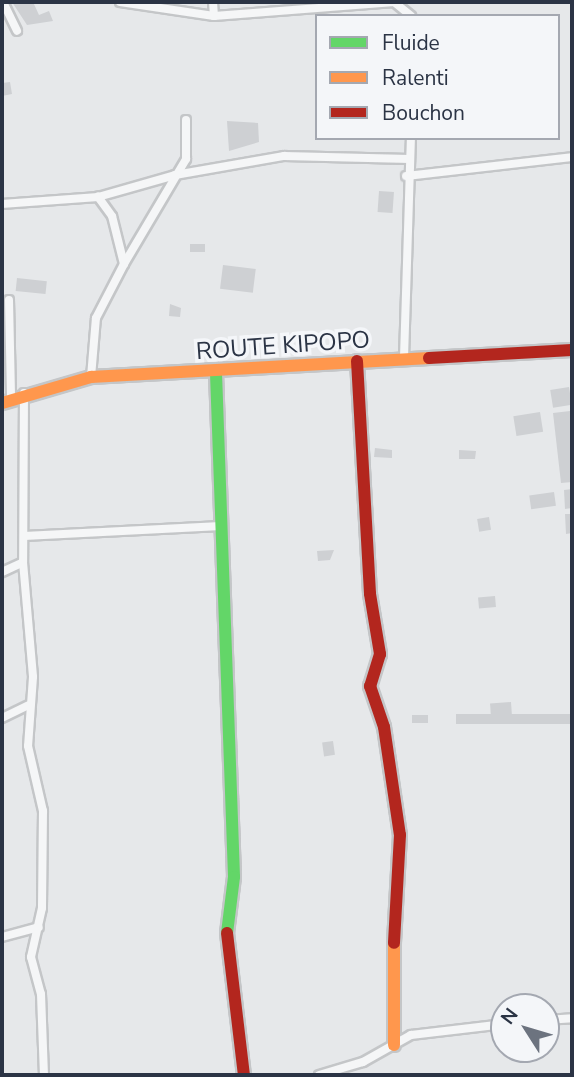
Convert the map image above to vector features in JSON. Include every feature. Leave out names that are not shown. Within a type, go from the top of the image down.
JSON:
[{"type":"street","points":[[3,2],[17,31]]},
{"type":"street","points":[[120,2],[214,16],[305,6],[405,3]]},
{"type":"street","points":[[213,2],[214,16]]},
{"type":"street","points":[[91,377],[96,318],[124,264],[186,159],[186,120]]},
{"type":"street","points":[[404,358],[406,176],[411,140]]},
{"type":"street","points":[[2,204],[98,197],[175,175],[284,156],[410,159]]},
{"type":"street","points":[[406,176],[572,157]]},
{"type":"street","points":[[98,197],[112,216],[124,264]]},
{"type":"street","points":[[6,400],[9,300]]},
{"type":"street","name":"ROUTE KIPOPO","points":[[6,400],[91,377],[216,373],[357,361],[572,350]]},
{"type":"street","points":[[357,361],[380,654],[370,686],[384,727],[400,835],[400,921],[390,957],[394,1045]]},
{"type":"street","points":[[216,373],[234,877],[225,947],[244,1075]]},
{"type":"street","points":[[24,393],[23,562],[33,677],[27,706],[43,811],[40,927],[31,957],[41,994],[44,1075]]},
{"type":"street","points":[[24,536],[221,526]]},
{"type":"street","points":[[2,572],[23,562]]},
{"type":"street","points":[[2,718],[27,706]]},
{"type":"street","points":[[2,937],[40,927]]},
{"type":"street","points":[[319,1075],[424,1032],[490,1025]]},
{"type":"building","points":[[12,2],[33,2],[39,15],[49,11],[53,21],[27,25]]},
{"type":"building","points":[[10,82],[12,94],[2,96],[2,83]]},
{"type":"building","points":[[227,121],[258,123],[259,142],[229,151]]},
{"type":"building","points":[[379,191],[394,192],[392,213],[378,212]]},
{"type":"building","points":[[190,244],[205,244],[205,252],[190,252]]},
{"type":"building","points":[[223,265],[256,269],[253,293],[220,289]]},
{"type":"building","points":[[17,278],[47,281],[45,294],[16,291]]},
{"type":"building","points":[[170,304],[181,308],[180,317],[169,316]]},
{"type":"building","points":[[569,387],[572,405],[553,408],[550,390]]},
{"type":"building","points":[[570,411],[572,482],[561,483],[553,413]]},
{"type":"building","points":[[540,412],[543,432],[516,436],[513,416]]},
{"type":"building","points":[[375,448],[392,450],[392,458],[374,457]]},
{"type":"building","points":[[459,450],[476,451],[475,459],[459,459]]},
{"type":"building","points":[[572,489],[572,508],[565,509],[564,490]]},
{"type":"building","points":[[554,492],[556,506],[531,509],[529,495]]},
{"type":"building","points":[[565,514],[572,514],[572,533],[566,534]]},
{"type":"building","points":[[489,517],[491,530],[479,532],[477,519]]},
{"type":"building","points":[[334,550],[330,560],[318,561],[317,551]]},
{"type":"building","points":[[495,596],[496,607],[479,608],[478,597]]},
{"type":"building","points":[[511,702],[512,715],[491,716],[490,703]]},
{"type":"building","points":[[456,714],[572,714],[572,724],[456,724]]},
{"type":"building","points":[[412,715],[428,715],[428,723],[412,723]]},
{"type":"building","points":[[333,741],[335,755],[324,756],[322,743]]},
{"type":"traffic: fast","points":[[216,373],[234,877],[227,933]]},
{"type":"traffic: slow","points":[[2,403],[91,377],[429,358]]},
{"type":"traffic: slow","points":[[394,943],[394,1045]]},
{"type":"traffic: jam","points":[[429,358],[572,350]]},
{"type":"traffic: jam","points":[[357,361],[370,594],[380,654],[370,686],[384,727],[400,835],[394,943]]},
{"type":"traffic: jam","points":[[227,933],[244,1075]]}]
